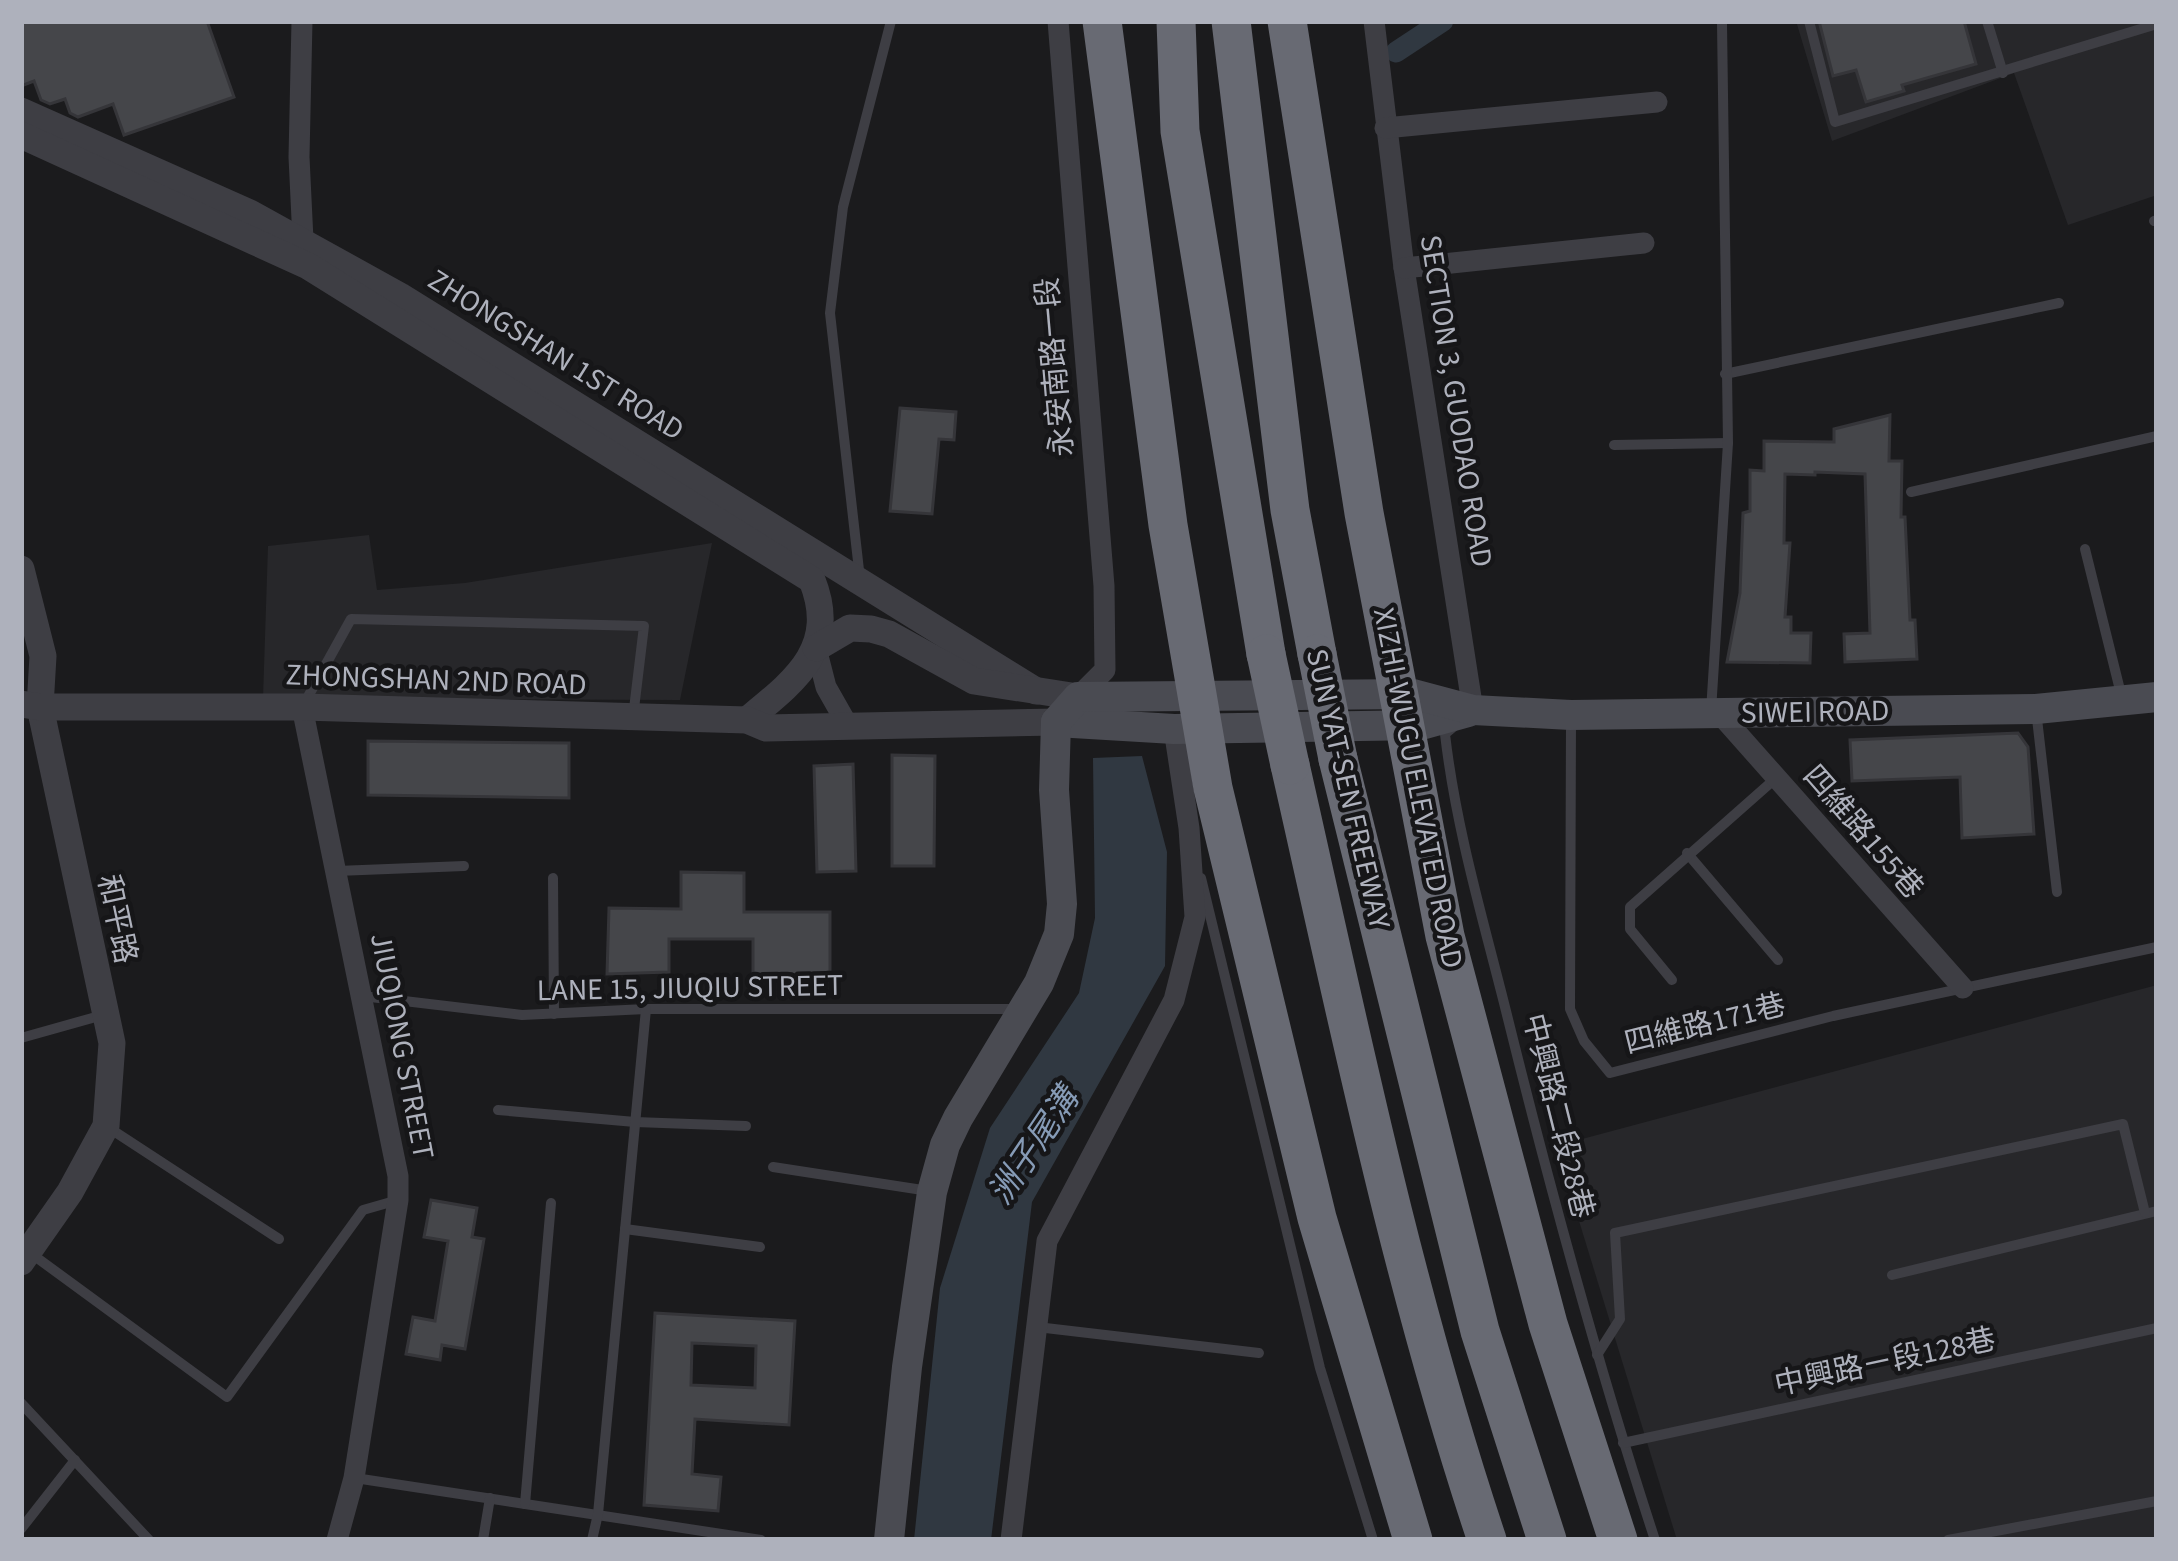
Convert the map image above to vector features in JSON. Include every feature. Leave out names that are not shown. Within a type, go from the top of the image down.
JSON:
[{"type":"highway","points":[[1102,21],[1168,525],[1213,788],[1317,1218],[1413,1540]]},
{"type":"highway","name":"SUN YAT-SEN FREEWAY","points":[[1176,21],[1180,131],[1266,654],[1402,1262],[1442,1406],[1487,1540]]},
{"type":"highway","name":"SUN YAT-SEN FREEWAY","points":[[1231,21],[1290,510],[1338,759],[1480,1331],[1547,1540]]},
{"type":"highway","name":"XIZHI-WUGU ELEVATED ROAD","points":[[1287,21],[1364,513],[1444,936],[1548,1324],[1618,1540]]},
{"type":"main road","name":"SIWEI ROAD","points":[[1078,697],[1413,694],[1472,710],[1571,715],[2036,709],[2157,698]]},
{"type":"main road","points":[[890,1540],[907,1367],[932,1192],[945,1145],[1039,983],[1059,934],[1056,722],[1078,697]]},
{"type":"main road","name":"SIWEI ROAD","points":[[1056,722],[1174,729],[1421,724],[1472,710]]},
{"type":"street","points":[[302,21],[302,240]]},
{"type":"street","name":"永安南路一段","points":[[1058,21],[1104,586],[1105,670],[1078,697]]},
{"type":"street","name":"SECTION 3, GUODAO ROAD","points":[[1374,21],[1404,268],[1472,710]]},
{"type":"street","points":[[1385,128],[1657,101]]},
{"type":"street","name":"ZHONGSHAN 1ST ROAD","points":[[21,111],[302,240],[1036,691]]},
{"type":"street","name":"ZHONGSHAN 1ST ROAD","points":[[21,135],[308,266],[812,580],[824,610],[816,648]]},
{"type":"street","points":[[1404,268],[1644,243]]},
{"type":"street","name":"和平路","points":[[21,569],[43,656],[31,706],[112,1043],[106,1126],[70,1192],[23,1253]]},
{"type":"street","name":"ZHONGSHAN 1ST ROAD","points":[[816,648],[850,628],[871,628],[974,681],[1078,697]]},
{"type":"street","points":[[747,720],[791,685],[816,648]]},
{"type":"street","points":[[816,648],[826,687],[847,724]]},
{"type":"street","name":"ZHONGSHAN 2ND ROAD","points":[[31,706],[302,707],[747,720],[766,728],[1056,722]]},
{"type":"street","name":"JIUQIONG STREET","points":[[302,707],[398,1176],[354,1478],[337,1540]]},
{"type":"street","name":"四維路155巷","points":[[1715,714],[1963,988]]},
{"type":"street","points":[[1011,1540],[1047,1241],[1174,1000],[1195,917],[1189,828],[1174,729]]},
{"type":"lane","points":[[860,582],[830,313],[842,207],[891,21]]},
{"type":"lane","points":[[1809,21],[1835,122],[2157,23]]},
{"type":"lane","points":[[1987,21],[2003,73]]},
{"type":"lane","points":[[1715,714],[1728,443],[1722,24]]},
{"type":"lane","points":[[1725,374],[2059,303]]},
{"type":"lane","points":[[1911,492],[2157,436]]},
{"type":"lane","points":[[1614,445],[1728,443]]},
{"type":"lane","points":[[2085,549],[2122,701]]},
{"type":"lane","points":[[302,707],[351,619],[644,626],[632,720]]},
{"type":"lane","points":[[2036,709],[2057,892]]},
{"type":"lane","name":"中興路二段28巷","points":[[1472,710],[1445,734],[1452,796],[1544,1167],[1654,1540]]},
{"type":"lane","name":"四維路171巷","points":[[1571,715],[1570,1009],[1584,1041],[1610,1073],[1963,988]]},
{"type":"lane","points":[[1672,980],[1630,929],[1630,908],[1776,778]]},
{"type":"lane","points":[[1189,828],[1320,1367],[1373,1540]]},
{"type":"lane","points":[[1687,854],[1778,960]]},
{"type":"lane","points":[[337,872],[464,866]]},
{"type":"lane","points":[[553,878],[554,1014]]},
{"type":"lane","points":[[1963,988],[2157,947]]},
{"type":"lane","name":"LANE 15, JIUQIU STREET","points":[[362,996],[522,1016],[646,1009],[1020,1009]]},
{"type":"lane","points":[[592,1540],[646,1009]]},
{"type":"lane","points":[[21,1038],[103,1016]]},
{"type":"lane","points":[[498,1110],[746,1126]]},
{"type":"lane","points":[[1597,1354],[1620,1318],[1615,1233],[2122,1124],[2151,1212],[1892,1275]]},
{"type":"lane","points":[[106,1126],[278,1239]]},
{"type":"lane","points":[[773,1167],[932,1192]]},
{"type":"lane","points":[[23,1253],[227,1396],[363,1210],[398,1200]]},
{"type":"lane","points":[[526,1504],[551,1203]]},
{"type":"lane","points":[[625,1229],[760,1246]]},
{"type":"lane","points":[[1037,1327],[1259,1353]]},
{"type":"lane","name":"中興路ㄧ段128巷","points":[[1623,1443],[2157,1328]]},
{"type":"lane","points":[[21,1403],[149,1540]]},
{"type":"lane","points":[[21,1529],[75,1460]]},
{"type":"lane","points":[[354,1478],[761,1540]]},
{"type":"lane","points":[[483,1540],[490,1498]]},
{"type":"lane","points":[[1948,1540],[2157,1502]]},
{"type":"shaded area","points":[[1796,21],[2157,21],[2157,195],[2068,225],[2014,73],[1832,141]]},
{"type":"shaded area","points":[[369,535],[377,590],[465,583],[712,543],[680,700],[263,698],[268,546]]},
{"type":"shaded area","points":[[2157,985],[2157,1540],[1677,1540],[1556,1146]]},
{"type":"water","points":[[1142,756],[1167,852],[1165,966],[1032,1202],[991,1540],[914,1540],[940,1288],[990,1128],[1079,993],[1095,918],[1093,758]]},
{"type":"building","points":[[21,21],[207,21],[234,97],[124,135],[113,104],[78,117],[70,113],[65,99],[50,104],[41,100],[34,81],[21,86]]},
{"type":"building","points":[[1819,21],[1964,21],[1976,64],[1902,85],[1904,91],[1866,102],[1856,70],[1833,76]]},
{"type":"building","points":[[900,408],[956,412],[954,440],[939,439],[932,514],[890,511]]},
{"type":"building","points":[[1890,415],[1889,461],[1902,461],[1901,517],[1905,517],[1910,620],[1915,620],[1917,659],[1845,662],[1844,634],[1870,633],[1865,474],[1815,472],[1785,474],[1784,543],[1790,543],[1785,617],[1791,617],[1791,633],[1811,633],[1810,663],[1727,662],[1740,593],[1743,513],[1750,511],[1750,470],[1764,471],[1764,441],[1834,442],[1834,429]]},
{"type":"building","points":[[2018,733],[2028,747],[2034,834],[1962,838],[1960,777],[1852,781],[1850,740]]},
{"type":"building","points":[[368,741],[569,743],[569,798],[368,795]]},
{"type":"building","points":[[892,755],[935,756],[934,866],[892,866]]},
{"type":"building","points":[[853,764],[856,871],[817,872],[814,766]]},
{"type":"building","points":[[681,872],[744,873],[744,912],[830,912],[830,978],[753,977],[753,939],[669,939],[669,972],[607,974],[609,908],[681,909]]},
{"type":"building","points":[[431,1200],[477,1208],[472,1237],[484,1239],[465,1349],[442,1345],[440,1360],[406,1354],[413,1317],[435,1321],[448,1241],[424,1237]]},
{"type":"building","points":[[655,1313],[795,1321],[789,1425],[695,1419],[692,1474],[721,1477],[718,1511],[644,1505]],"holes":[[[692,1343],[756,1346],[755,1388],[691,1385]]]},
{"type":"waterway","name":"洲子尾溝","points":[[1396,52],[1443,21]]}]
